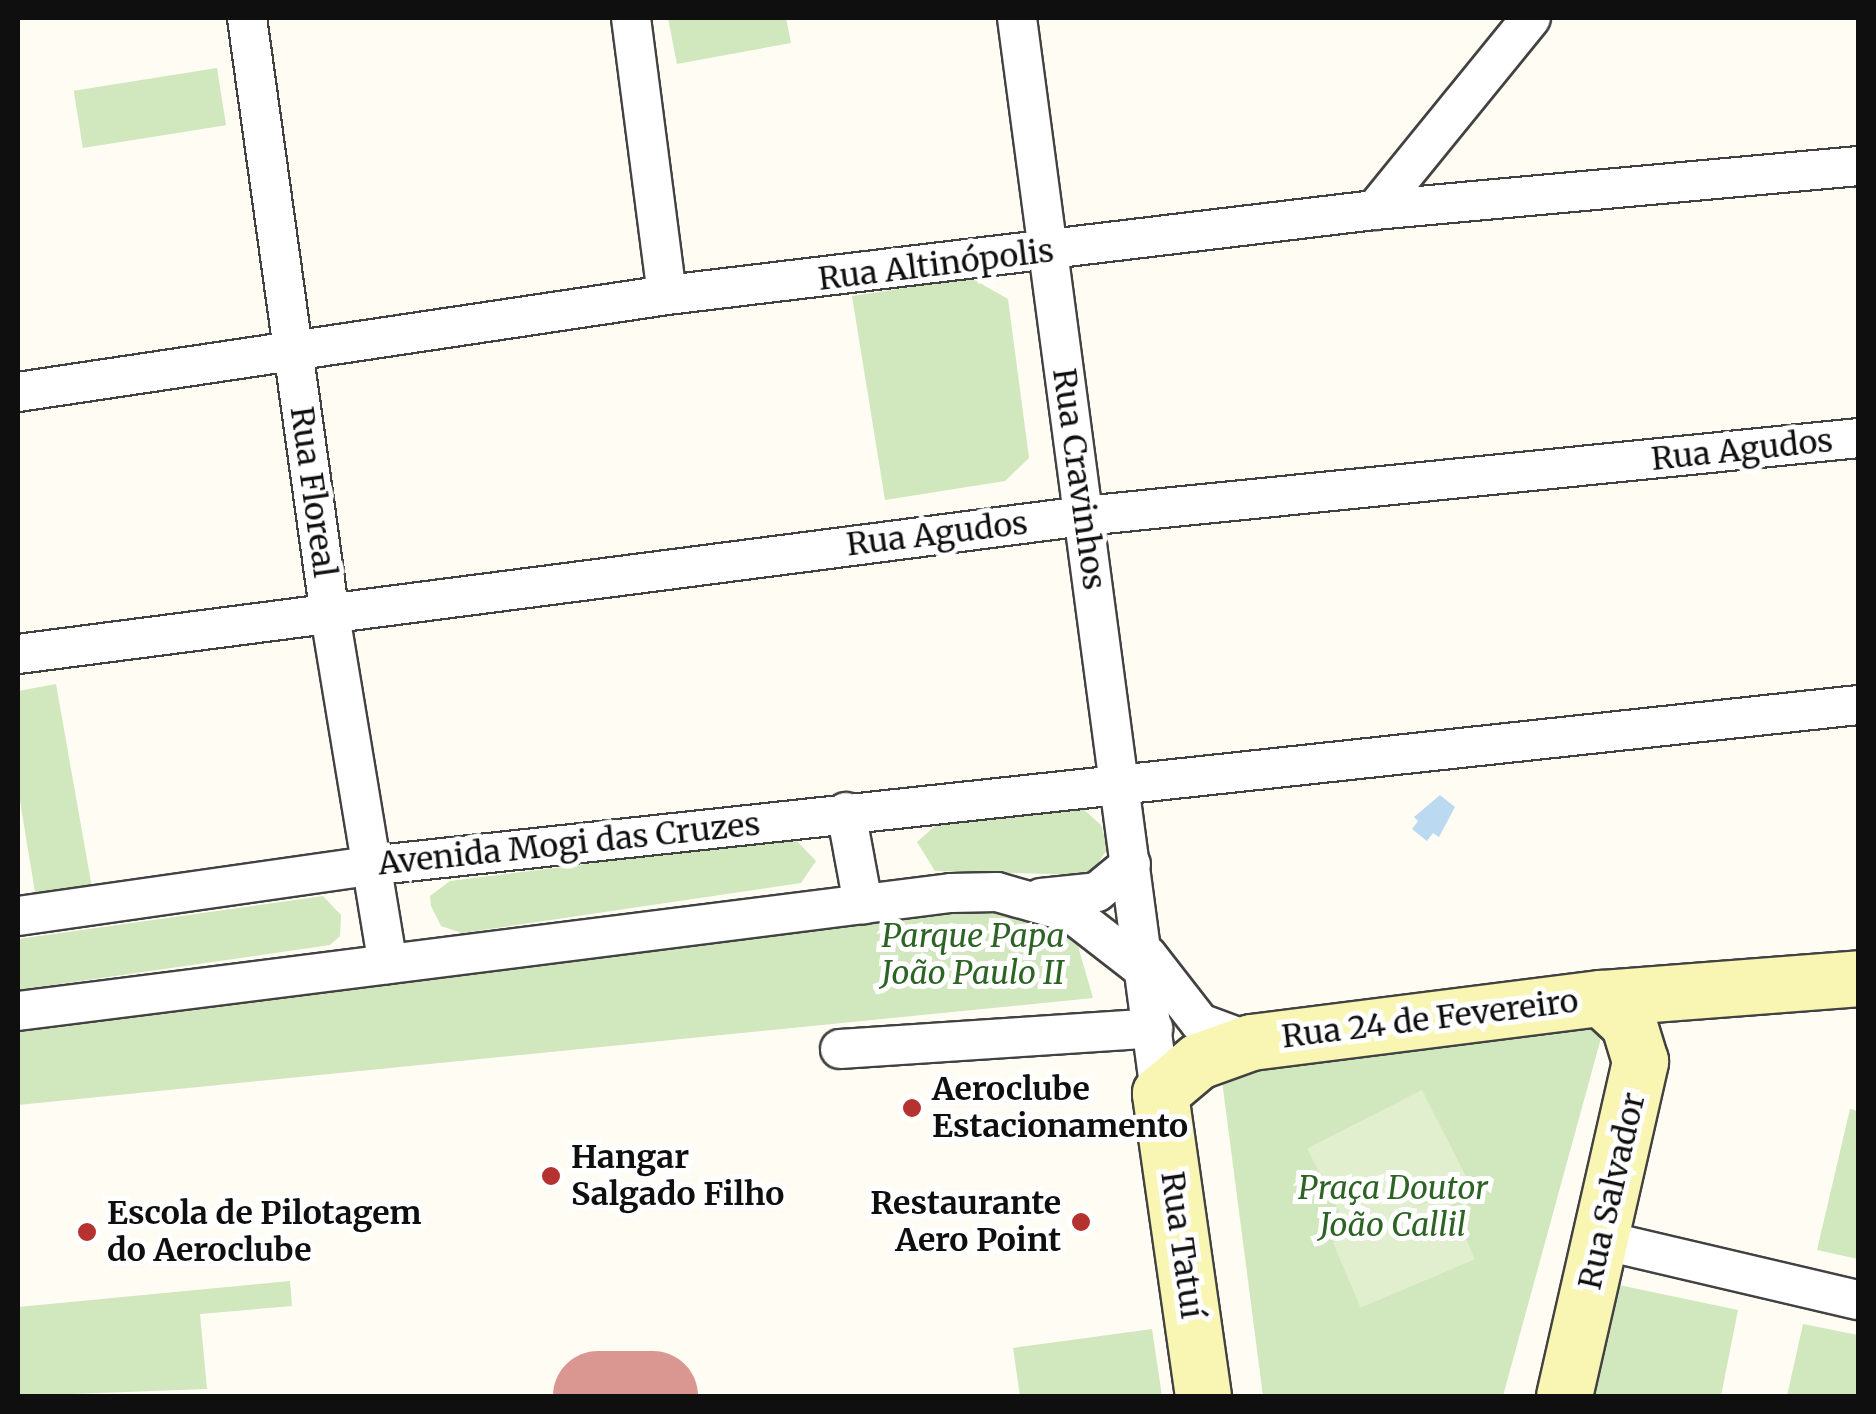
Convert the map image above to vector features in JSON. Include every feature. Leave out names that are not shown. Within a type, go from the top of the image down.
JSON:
[{"type":"main road","name":"Rua 24 de Fevereiro","points":[[1160,1093],[1198,1061],[1251,1042],[1601,998],[1858,978]]},
{"type":"main road","name":"Rua 24 de Fevereiro","points":[[1640,1061],[1669,1017],[1715,990]]},
{"type":"main road","name":"Rua Salvador","points":[[1564,1396],[1640,1061],[1629,1024],[1601,998]]},
{"type":"main road","name":"Rua Tatuí","points":[[1160,1093],[1203,1396]]},
{"type":"street","name":"Rua Floreal","points":[[246,18],[329,609],[388,964]]},
{"type":"street","points":[[631,18],[668,296]]},
{"type":"street","name":"Rua Cravinhos","points":[[1017,18],[1046,252],[1122,781],[1140,954],[1160,1093]]},
{"type":"street","points":[[1375,210],[1532,18]]},
{"type":"street","name":"Rua Altinópolis","points":[[18,392],[668,296],[1375,210],[1858,166]]},
{"type":"street","name":"Rua Agudos","points":[[18,654],[329,609],[1084,516],[1858,438]]},
{"type":"street","name":"Avenida Mogi das Cruzes","points":[[18,916],[369,866],[1122,781],[1858,705]]},
{"type":"street","points":[[846,812],[862,904]]},
{"type":"street","points":[[18,1011],[951,893],[1028,898],[1097,892],[1132,864]]},
{"type":"street","points":[[1028,898],[1095,926],[1140,954],[1200,1023],[1251,1042]]},
{"type":"street","points":[[840,1048],[1153,1028]]},
{"type":"street","points":[[1602,1240],[1858,1300]]},
{"type":"green space","points":[[668,18],[786,18],[791,43],[677,64]]},
{"type":"green space","points":[[217,68],[226,125],[83,148],[74,91]]},
{"type":"green space","points":[[971,278],[1008,299],[1029,458],[1005,481],[885,500],[852,296]]},
{"type":"green space","points":[[56,684],[92,888],[36,898],[18,789],[18,691]]},
{"type":"green space","points":[[1083,809],[1101,825],[1108,848],[1090,875],[935,871],[917,842],[935,826]]},
{"type":"green space","points":[[794,838],[816,861],[801,883],[462,933],[441,926],[431,906],[430,896],[450,881]]},
{"type":"green space","points":[[323,896],[341,915],[340,936],[330,945],[18,990],[18,939]]},
{"type":"green space","name":"Parque Papa João Paulo II","points":[[974,902],[1073,929],[1093,998],[18,1105],[18,1030]]},
{"type":"green space","name":"Praça Doutor João Callil","points":[[1604,1027],[1503,1396],[1263,1396],[1221,1073]]},
{"type":"green space","points":[[1422,1090],[1468,1180],[1353,1239],[1307,1149]]},
{"type":"green space","points":[[1850,1109],[1858,1111],[1858,1259],[1817,1250]]},
{"type":"green space","points":[[1447,1194],[1475,1259],[1361,1308],[1333,1242]]},
{"type":"green space","points":[[290,1281],[292,1306],[200,1314],[207,1389],[18,1396],[18,1307]]},
{"type":"green space","points":[[1619,1285],[1738,1310],[1721,1396],[1595,1396]]},
{"type":"green space","points":[[1803,1324],[1858,1335],[1858,1396],[1787,1396]]},
{"type":"green space","points":[[1152,1329],[1162,1396],[1020,1396],[1013,1348]]},
{"type":"water","points":[[1440,795],[1455,807],[1439,837],[1433,833],[1427,841],[1412,829],[1418,821],[1414,817]]},
{"type":"taxiway","points":[[598,1396],[653,1396]]},
{"type":"place","name":"Aeroclube Estacionamento","points":[[912,1108]]},
{"type":"place","name":"Hangar Salgado Filho","points":[[551,1176]]},
{"type":"place","name":"Restaurante Aero Point","points":[[1081,1222]]},
{"type":"place","name":"Escola de Pilotagem do Aeroclube","points":[[87,1232]]}]
